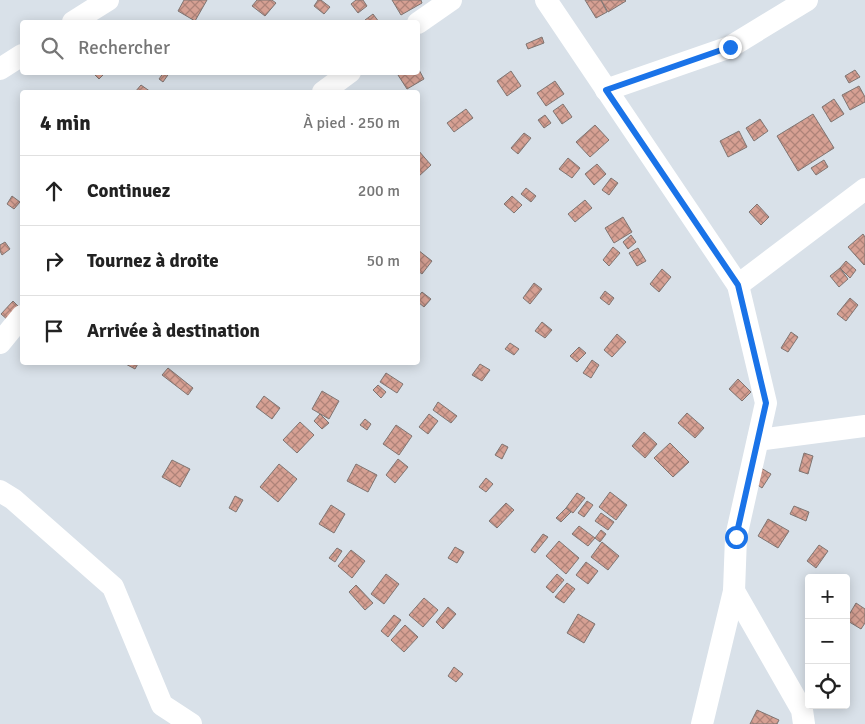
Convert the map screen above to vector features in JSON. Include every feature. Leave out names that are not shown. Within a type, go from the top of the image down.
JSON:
[{"type":"street","points":[[76,20],[108,0]]},
{"type":"street","points":[[420,22],[451,0]]},
{"type":"street","points":[[546,0],[738,285],[766,403],[736,537],[734,591],[702,724]]},
{"type":"street","points":[[606,90],[730,47],[807,0]]},
{"type":"street","points":[[0,69],[20,56]]},
{"type":"street","points":[[326,90],[346,75]]},
{"type":"street","points":[[738,285],[865,189]]},
{"type":"street","points":[[0,342],[20,318]]},
{"type":"street","points":[[758,440],[865,426]]},
{"type":"street","points":[[0,491],[13,500],[112,587],[162,706],[191,724]]},
{"type":"street","points":[[734,591],[802,710],[804,724]]},
{"type":"building","points":[[184,0],[207,0],[196,20],[178,11]]},
{"type":"building","points":[[257,0],[272,0],[276,3],[265,16],[252,6]]},
{"type":"building","points":[[318,0],[321,0],[330,7],[324,14],[314,6]]},
{"type":"building","points":[[356,0],[363,0],[367,6],[358,13],[351,4]]},
{"type":"building","points":[[392,0],[421,0],[422,3],[401,15]]},
{"type":"building","points":[[585,0],[601,0],[607,12],[596,18]]},
{"type":"building","points":[[601,0],[625,0],[626,1],[608,12]]},
{"type":"building","points":[[373,14],[378,20],[365,20]]},
{"type":"building","points":[[542,37],[544,43],[528,49],[526,44]]},
{"type":"building","points":[[855,70],[860,77],[849,83],[845,76]]},
{"type":"building","points":[[511,71],[521,86],[507,96],[497,81]]},
{"type":"building","points":[[420,72],[424,79],[407,89],[398,75],[420,75]]},
{"type":"building","points":[[95,75],[103,75],[99,79]]},
{"type":"building","points":[[162,75],[168,75],[163,82],[159,79]]},
{"type":"building","points":[[555,81],[564,94],[546,106],[537,93]]},
{"type":"building","points":[[141,85],[148,90],[137,90]]},
{"type":"building","points":[[859,86],[865,97],[865,102],[850,110],[842,95]]},
{"type":"building","points":[[834,99],[844,114],[831,122],[822,107]]},
{"type":"building","points":[[563,104],[572,117],[562,124],[553,111]]},
{"type":"building","points":[[466,109],[473,118],[454,132],[447,123]]},
{"type":"building","points":[[813,114],[834,148],[798,171],[777,136]]},
{"type":"building","points":[[545,115],[551,123],[544,128],[538,120]]},
{"type":"building","points":[[760,119],[768,131],[754,141],[746,128]]},
{"type":"building","points":[[595,125],[609,140],[590,157],[576,142]]},
{"type":"building","points":[[739,131],[747,147],[728,157],[720,141]]},
{"type":"building","points":[[524,133],[531,138],[518,154],[511,148]]},
{"type":"building","points":[[420,152],[431,165],[420,175]]},
{"type":"building","points":[[568,158],[580,168],[572,178],[559,169]]},
{"type":"building","points":[[824,160],[828,167],[816,175],[811,168]]},
{"type":"building","points":[[597,164],[606,174],[594,185],[585,174]]},
{"type":"building","points":[[611,178],[618,183],[609,195],[602,190]]},
{"type":"building","points":[[526,188],[536,196],[531,202],[521,194]]},
{"type":"building","points":[[12,196],[20,202],[14,209],[7,204]]},
{"type":"building","points":[[512,196],[522,205],[514,213],[504,204]]},
{"type":"building","points":[[585,200],[592,208],[575,222],[568,214]]},
{"type":"building","points":[[757,204],[769,217],[761,225],[749,212]]},
{"type":"building","points":[[623,217],[632,232],[614,243],[605,228]]},
{"type":"building","points":[[863,234],[865,237],[864,265],[848,247]]},
{"type":"building","points":[[631,235],[636,242],[628,249],[623,242]]},
{"type":"building","points":[[5,242],[10,249],[2,255],[0,245]]},
{"type":"building","points":[[613,247],[620,253],[609,266],[603,260]]},
{"type":"building","points":[[638,248],[646,261],[637,266],[629,253]]},
{"type":"building","points":[[420,252],[432,261],[422,274],[420,272]]},
{"type":"building","points":[[846,261],[856,270],[850,278],[840,268]]},
{"type":"building","points":[[840,268],[848,279],[839,287],[830,276]]},
{"type":"building","points":[[662,269],[671,277],[659,292],[650,284]]},
{"type":"building","points":[[534,283],[542,289],[530,304],[523,298]]},
{"type":"building","points":[[605,291],[614,298],[609,305],[600,298]]},
{"type":"building","points":[[422,292],[431,299],[424,307],[420,304],[420,294]]},
{"type":"building","points":[[850,298],[858,305],[846,321],[837,314]]},
{"type":"building","points":[[13,301],[20,308],[9,321],[1,314]]},
{"type":"building","points":[[542,322],[552,330],[545,338],[535,331]]},
{"type":"building","points":[[791,332],[798,337],[788,352],[781,348]]},
{"type":"building","points":[[617,334],[626,342],[612,357],[604,350]]},
{"type":"building","points":[[510,343],[519,349],[514,355],[505,349]]},
{"type":"building","points":[[579,347],[586,353],[577,362],[570,356]]},
{"type":"building","points":[[592,360],[599,365],[591,378],[583,373]]},
{"type":"building","points":[[480,364],[490,370],[482,381],[472,375]]},
{"type":"building","points":[[128,365],[137,365],[135,369]]},
{"type":"building","points":[[168,368],[193,388],[188,395],[162,375]]},
{"type":"building","points":[[386,373],[403,384],[397,393],[380,382]]},
{"type":"building","points":[[738,379],[751,392],[742,401],[729,389]]},
{"type":"building","points":[[378,385],[386,392],[381,398],[373,390]]},
{"type":"building","points":[[322,391],[339,401],[329,419],[312,409]]},
{"type":"building","points":[[264,396],[280,408],[272,419],[256,407]]},
{"type":"building","points":[[438,402],[457,416],[451,423],[433,410]]},
{"type":"building","points":[[687,413],[704,428],[695,438],[678,423]]},
{"type":"building","points":[[320,414],[329,423],[322,429],[314,421]]},
{"type":"building","points":[[429,414],[438,421],[428,434],[419,427]]},
{"type":"building","points":[[365,419],[371,424],[367,430],[360,425]]},
{"type":"building","points":[[300,422],[314,435],[297,453],[283,440]]},
{"type":"building","points":[[396,425],[412,436],[399,455],[383,444]]},
{"type":"building","points":[[644,432],[657,444],[645,458],[632,446]]},
{"type":"building","points":[[670,443],[689,462],[673,477],[654,458]]},
{"type":"building","points":[[502,444],[508,447],[502,459],[495,455]]},
{"type":"building","points":[[804,453],[813,456],[808,474],[799,471]]},
{"type":"building","points":[[398,459],[408,467],[395,483],[386,475]]},
{"type":"building","points":[[172,460],[190,469],[180,487],[162,477]]},
{"type":"building","points":[[279,464],[297,479],[278,502],[260,487]]},
{"type":"building","points":[[356,464],[377,475],[368,492],[347,481]]},
{"type":"building","points":[[761,468],[771,474],[762,488],[752,481]]},
{"type":"building","points":[[486,478],[493,484],[486,492],[479,487]]},
{"type":"building","points":[[610,492],[627,505],[616,520],[599,507]]},
{"type":"building","points":[[577,493],[585,498],[573,513],[566,508]]},
{"type":"building","points":[[235,496],[243,500],[236,512],[229,508]]},
{"type":"building","points":[[587,501],[593,505],[584,517],[578,513]]},
{"type":"building","points":[[506,503],[514,510],[497,528],[489,521]]},
{"type":"building","points":[[331,505],[345,514],[334,533],[319,524]]},
{"type":"building","points":[[794,506],[809,512],[806,521],[790,514]]},
{"type":"building","points":[[566,508],[571,512],[561,522],[556,518]]},
{"type":"building","points":[[601,513],[614,522],[608,530],[595,521]]},
{"type":"building","points":[[768,519],[789,531],[778,548],[758,536]]},
{"type":"building","points":[[579,526],[595,538],[588,546],[572,534]]},
{"type":"building","points":[[601,530],[606,534],[600,542],[595,538]]},
{"type":"building","points":[[543,534],[548,537],[535,553],[531,550]]},
{"type":"building","points":[[559,541],[579,558],[566,574],[546,556]]},
{"type":"building","points":[[602,542],[619,556],[608,570],[591,557]]},
{"type":"building","points":[[819,545],[828,551],[816,568],[807,561]]},
{"type":"building","points":[[455,547],[464,552],[457,563],[448,558]]},
{"type":"building","points":[[337,548],[342,551],[335,562],[329,558]]},
{"type":"building","points":[[351,550],[365,561],[352,578],[338,566]]},
{"type":"building","points":[[586,562],[598,571],[588,584],[576,575]]},
{"type":"building","points":[[386,574],[399,584],[384,604],[371,594]]},
{"type":"building","points":[[557,574],[564,580],[553,593],[546,587]]},
{"type":"building","points":[[567,583],[575,589],[564,603],[555,597]]},
{"type":"building","points":[[356,585],[373,603],[365,610],[349,592]]},
{"type":"building","points":[[424,598],[438,610],[423,627],[409,615]]},
{"type":"building","points":[[856,603],[865,609],[865,623],[861,629],[850,622],[850,613]]},
{"type":"building","points":[[448,607],[456,614],[443,629],[436,622]]},
{"type":"building","points":[[578,614],[595,624],[584,643],[567,633]]},
{"type":"building","points":[[394,615],[401,620],[388,637],[381,631]]},
{"type":"building","points":[[405,625],[418,637],[404,652],[391,640]]},
{"type":"building","points":[[454,667],[463,674],[456,682],[448,676]]},
{"type":"building","points":[[757,710],[779,720],[777,724],[750,724]]},
{"type":"route","points":[[730,47],[606,90],[738,285],[766,403],[736,537]]}]
